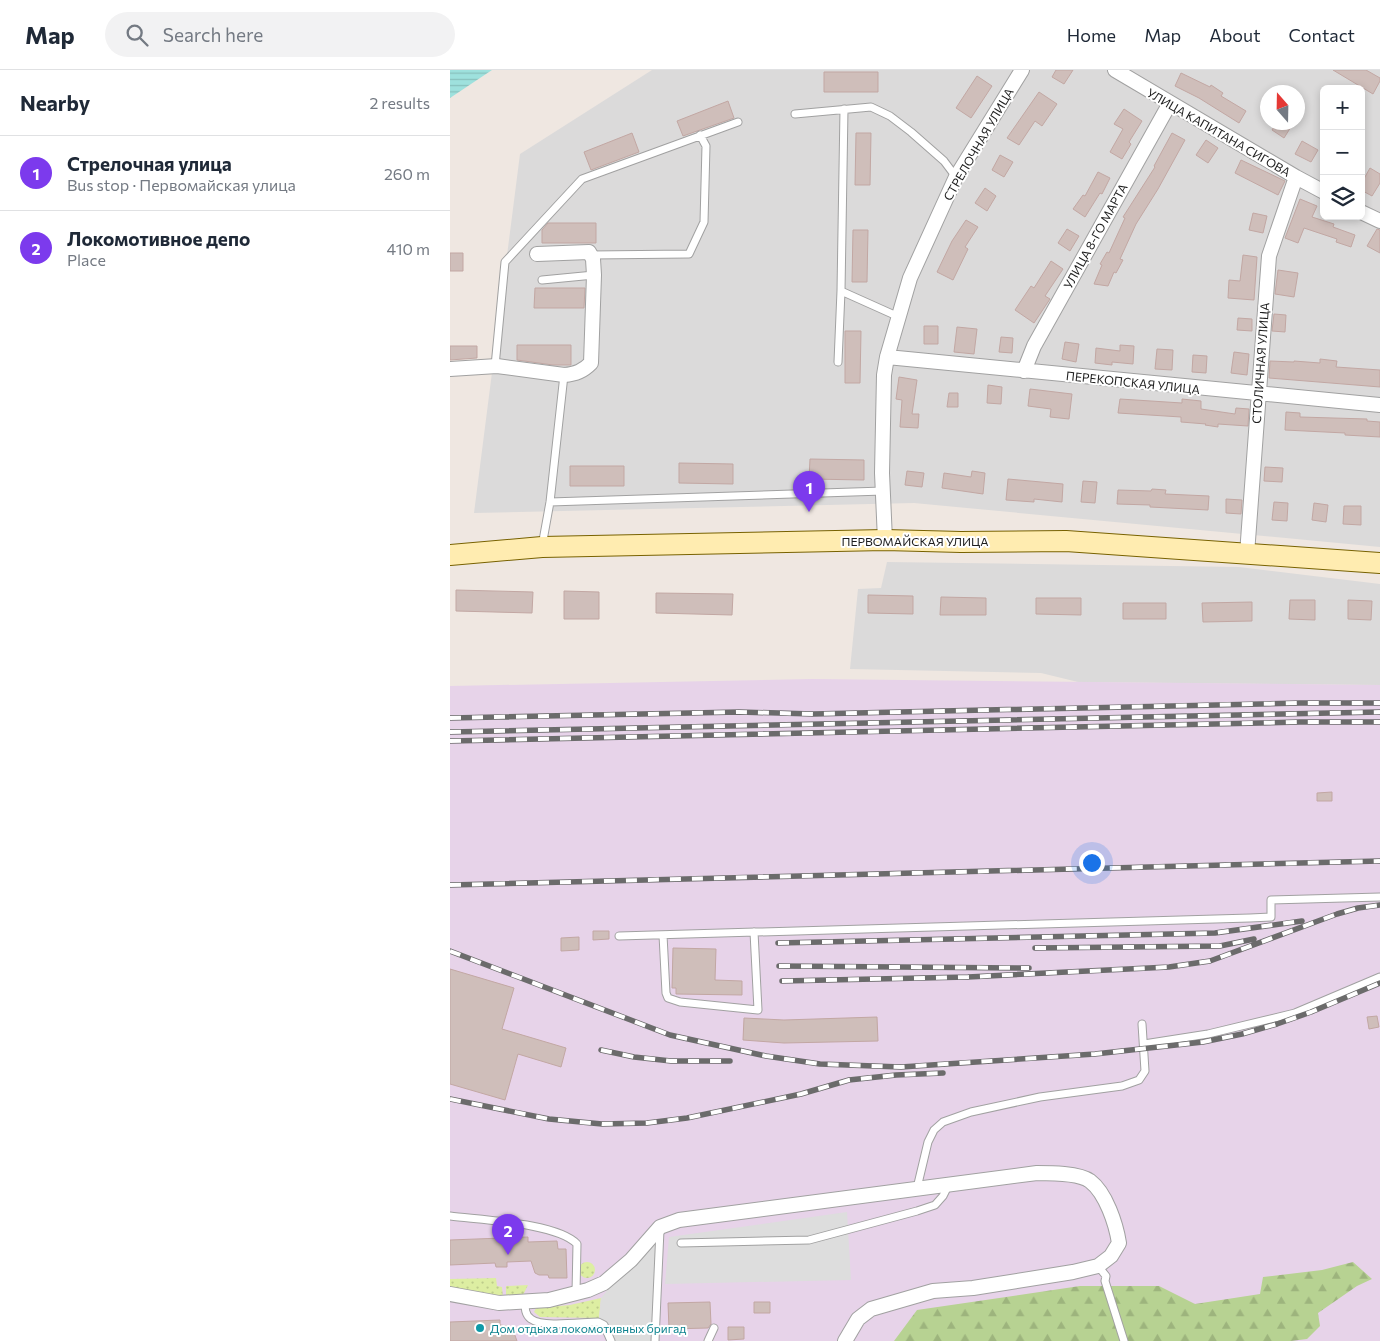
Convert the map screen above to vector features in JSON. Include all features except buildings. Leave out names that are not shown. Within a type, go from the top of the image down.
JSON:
[{"type":"main road","name":"ПЕРВОМАЙСКАЯ УЛИЦА","points":[[450,555],[542,546],[885,540],[961,542],[1066,541],[1380,563]]},
{"type":"street","name":"СТРЕЛОЧНАЯ УЛИЦА","points":[[885,540],[883,491],[884,376],[898,317],[910,278],[956,177],[1022,70]]},
{"type":"street","name":"УЛИЦА КАПИТАНА СИГОВА","points":[[1115,70],[1320,190]]},
{"type":"street","name":"УЛИЦА 8-ГО МАРТА","points":[[1024,371],[1034,346],[1170,103]]},
{"type":"street","name":"СТОЛИЧНАЯ УЛИЦА","points":[[1247,554],[1269,256],[1296,177]]},
{"type":"street","points":[[1365,214],[1380,222]]},
{"type":"street","points":[[450,369],[494,366],[564,375],[575,374],[584,370],[591,363],[594,275],[591,255],[589,252],[537,254]]},
{"type":"street","name":"ПЕРЕКОПСКАЯ УЛИЦА","points":[[887,357],[1380,405]]},
{"type":"street","points":[[450,1294],[499,1303],[549,1300],[604,1284],[631,1260],[660,1227],[679,1220],[917,1188],[948,1186],[1037,1173],[1063,1173],[1089,1180],[1109,1207],[1119,1243],[1111,1256],[1098,1266],[1073,1272],[973,1288],[933,1292],[870,1309],[858,1319],[845,1341]]},
{"type":"lane","points":[[795,114],[871,107],[890,116],[944,161],[956,177]]},
{"type":"lane","points":[[838,362],[844,109]]},
{"type":"lane","points":[[494,366],[505,262],[582,179],[738,122]]},
{"type":"lane","points":[[591,255],[689,254],[704,222],[706,146],[700,135]]},
{"type":"lane","points":[[542,280],[594,275]]},
{"type":"lane","points":[[841,291],[898,317]]},
{"type":"lane","points":[[542,546],[550,502],[564,375]]},
{"type":"lane","points":[[550,502],[883,491]]},
{"type":"lane","points":[[619,936],[1271,917],[1271,900],[1380,897]]},
{"type":"lane","points":[[663,935],[666,994],[668,998],[680,1002],[758,1010],[754,932]]},
{"type":"lane","points":[[1144,1044],[1208,1034],[1295,1013],[1380,977]]},
{"type":"lane","points":[[917,1188],[928,1142],[934,1130],[943,1122],[971,1112],[1040,1097],[1122,1086],[1139,1080],[1145,1071],[1142,1024]]},
{"type":"lane","points":[[681,1243],[809,1240],[935,1205],[943,1196],[948,1186]]},
{"type":"lane","points":[[450,1216],[546,1228],[571,1238],[577,1244],[576,1293]]},
{"type":"lane","points":[[655,1341],[660,1227]]},
{"type":"lane","points":[[1098,1266],[1106,1276],[1105,1280],[1124,1341]]},
{"type":"lane","points":[[524,1302],[530,1319],[540,1324],[598,1322],[604,1325],[611,1341]]},
{"type":"lane","points":[[708,1341],[714,1328]]},
{"type":"shaded area","points":[[652,70],[1380,70],[1380,547],[914,503],[474,513],[520,154]]},
{"type":"shaded area","points":[[887,562],[1239,567],[1380,584],[1380,685],[1078,682],[1041,673],[850,669],[858,589],[881,588]]},
{"type":"shaded area","points":[[812,679],[1380,685],[1380,1341],[450,1341],[450,686]]},
{"type":"shaded area","points":[[847,1212],[851,1280],[665,1284],[669,1237]]},
{"type":"shaded area","points":[[647,1241],[657,1242],[652,1341],[611,1341],[599,1318],[601,1298]]},
{"type":"green space","points":[[587,1262],[593,1264],[595,1270],[593,1276],[587,1278],[581,1276],[579,1270],[581,1264]]},
{"type":"green space","points":[[1353,1262],[1372,1279],[1357,1286],[1318,1313],[1320,1326],[1307,1339],[1291,1341],[894,1341],[917,1310],[1080,1286],[1159,1286],[1195,1304],[1260,1294],[1263,1277],[1322,1270]]},
{"type":"green space","points":[[496,1278],[497,1286],[502,1287],[503,1298],[450,1292],[450,1279]]},
{"type":"green space","points":[[528,1285],[523,1295],[506,1297],[506,1286]]},
{"type":"green space","points":[[601,1298],[599,1318],[540,1317],[534,1312],[536,1308],[570,1305]]},
{"type":"water","points":[[450,70],[492,70],[450,98]]},
{"type":"railway","points":[[450,718],[739,712],[813,714],[1300,703],[1380,703]]},
{"type":"railway","points":[[450,732],[1380,712]]},
{"type":"railway","points":[[450,741],[1300,722],[1380,722]]},
{"type":"railway","points":[[450,885],[1380,861]]},
{"type":"railway","points":[[782,981],[968,977],[1169,967],[1210,961],[1337,914],[1358,908],[1380,905]]},
{"type":"railway","points":[[778,943],[1215,933],[1302,921]]},
{"type":"railway","points":[[1035,948],[1220,946],[1254,939]]},
{"type":"railway","points":[[450,951],[670,1035],[766,1056],[820,1064],[901,1067],[1095,1054],[1203,1042],[1277,1024],[1380,983]]},
{"type":"railway","points":[[779,966],[1029,968]]},
{"type":"railway","points":[[601,1050],[634,1057],[671,1061],[730,1061]]},
{"type":"railway","points":[[450,1099],[549,1119],[602,1124],[647,1123],[687,1118],[801,1094],[849,1080],[943,1073]]},
{"type":"place","name":"Стрелочная улица","points":[[809,512]]},
{"type":"place","name":"Локомотивное депо","points":[[508,1255]]},
{"type":"place","name":"Дом отдыха локомотивных бригад","points":[[480,1328]]}]
